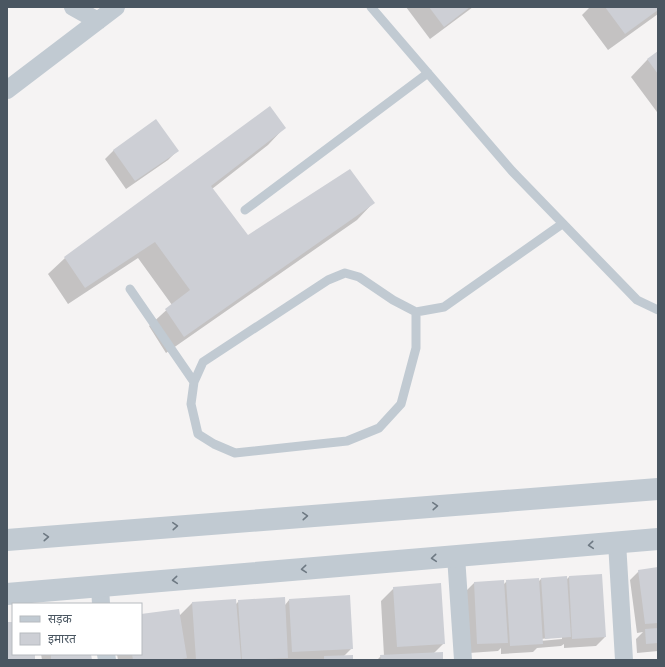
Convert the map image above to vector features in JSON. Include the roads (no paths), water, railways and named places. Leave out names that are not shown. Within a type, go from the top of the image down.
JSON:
[{"type":"street","points":[[73,7],[98,21]]},
{"type":"street","points":[[7,90],[116,7]]},
{"type":"street","points":[[7,540],[658,489]]},
{"type":"street","points":[[7,594],[101,595],[456,556],[658,539]]},
{"type":"street","points":[[616,542],[624,660]]},
{"type":"street","points":[[456,556],[463,660]]},
{"type":"lane","points":[[371,7],[512,172],[637,300],[658,310]]},
{"type":"lane","points":[[245,210],[428,73]]},
{"type":"lane","points":[[416,312],[416,348],[401,404],[379,428],[348,441],[235,453],[214,444],[198,434],[191,404],[194,382],[203,362],[328,280],[345,273],[359,277],[393,300],[416,312],[444,307],[562,224]]},
{"type":"lane","points":[[130,289],[194,382]]}]
